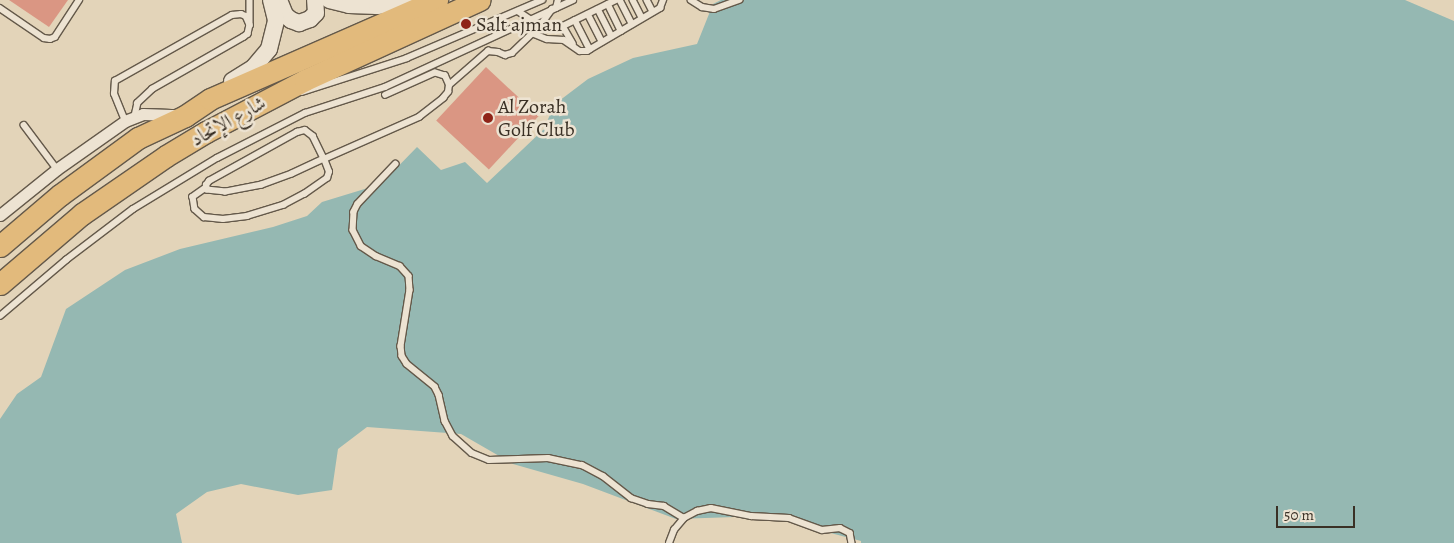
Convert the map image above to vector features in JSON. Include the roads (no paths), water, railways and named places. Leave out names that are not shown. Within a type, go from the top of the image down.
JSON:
[{"type":"highway","name":"شارع الإتحاد","points":[[0,246],[60,195],[138,138],[184,116],[210,99],[436,0]]},
{"type":"highway","name":"شارع الإتحاد","points":[[0,284],[82,214],[124,184],[206,132],[254,106],[480,0]]},
{"type":"street","points":[[210,99],[226,85],[254,67],[269,49],[276,20],[271,0]]},
{"type":"street","points":[[279,0],[285,15],[299,23],[307,21],[316,13],[315,0]]},
{"type":"street","points":[[329,0],[349,5],[377,6],[436,0]]},
{"type":"street","points":[[2,211],[57,169],[130,118],[152,113],[184,116]]},
{"type":"lane","points":[[0,8],[44,38],[50,39],[55,37],[79,0]]},
{"type":"lane","points":[[130,118],[138,103],[148,92],[248,34],[250,0]]},
{"type":"lane","points":[[254,106],[407,58],[542,0]]},
{"type":"lane","points":[[206,188],[210,192],[226,192],[262,185],[418,116],[443,98],[448,92],[450,85],[488,51],[508,55],[540,27],[552,10],[556,8],[558,0]]},
{"type":"lane","points":[[0,316],[103,231],[133,209],[209,162],[304,113],[322,105],[385,87],[530,18],[573,0]]},
{"type":"lane","points":[[518,11],[540,27],[552,29],[563,26],[616,0]]},
{"type":"lane","points":[[620,0],[632,24]]},
{"type":"lane","points":[[633,0],[642,18]]},
{"type":"lane","points":[[647,0],[653,12]]},
{"type":"lane","points":[[532,33],[546,39],[564,40],[577,49],[584,51],[653,12],[662,6],[663,0]]},
{"type":"lane","points":[[692,0],[702,7],[714,9],[739,0]]},
{"type":"lane","points":[[608,4],[621,31]]},
{"type":"lane","points":[[598,9],[612,36]]},
{"type":"lane","points":[[130,118],[113,90],[119,78],[232,15],[242,14],[249,20],[250,25]]},
{"type":"lane","points":[[588,14],[602,42]]},
{"type":"lane","points":[[575,20],[590,49]]},
{"type":"lane","points":[[563,26],[577,49]]},
{"type":"lane","points":[[386,95],[435,73],[445,76],[450,85]]},
{"type":"lane","points":[[24,125],[57,169]]},
{"type":"lane","points":[[301,131],[311,134],[324,159],[328,175],[315,188],[283,205],[248,216],[210,218],[199,214],[193,204],[193,197],[206,188],[209,181],[301,131]]},
{"type":"lane","points":[[396,164],[358,204],[354,212],[353,230],[361,246],[376,256],[400,266],[409,276],[410,290],[400,346],[402,356],[407,364],[434,387],[439,396],[445,421],[453,436],[465,448],[489,460],[548,458],[582,465],[603,476],[631,498],[639,502],[664,506],[684,518]]},
{"type":"lane","points":[[668,543],[674,530],[684,518],[697,511],[711,508],[751,516],[789,518],[816,528],[845,530],[850,533],[852,543]]},
{"type":"water","points":[[721,0],[1405,0],[1454,21],[1454,543],[861,543],[861,541],[766,516],[676,519],[583,484],[513,464],[461,434],[367,427],[338,449],[332,490],[298,495],[241,484],[207,492],[176,514],[182,543],[0,543],[0,419],[17,394],[41,377],[66,309],[125,270],[180,249],[273,227],[307,216],[322,202],[381,184],[417,147],[441,170],[465,162],[487,183],[543,130],[555,104],[588,79],[633,58],[697,44],[713,4]]},
{"type":"place","name":"Salt ajman","points":[[466,24]]},
{"type":"place","name":"Al Zorah Golf Club","points":[[488,118]]}]
